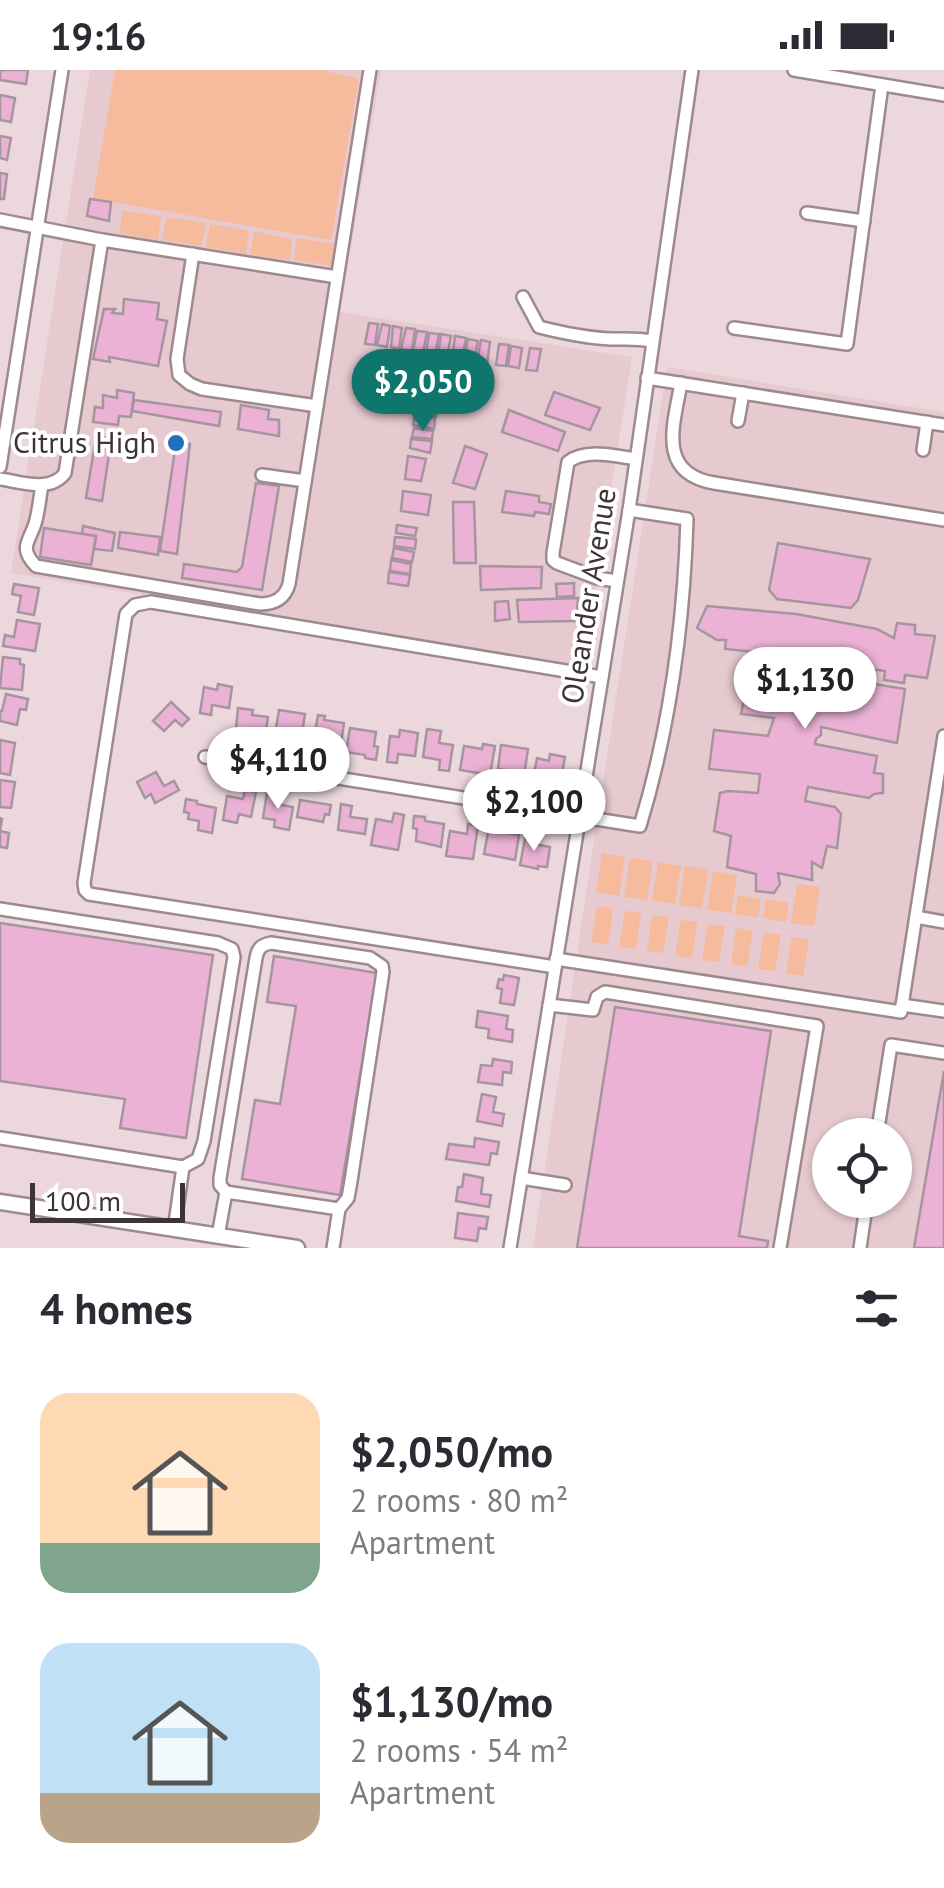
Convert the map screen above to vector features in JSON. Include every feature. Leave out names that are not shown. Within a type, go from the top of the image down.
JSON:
[{"type":"main road","points":[[0,1202],[296,1248]]},
{"type":"street","points":[[0,466],[62,70]]},
{"type":"street","points":[[42,485],[26,546],[26,554],[36,566],[260,604],[280,599],[288,590],[370,70]]},
{"type":"street","name":"Oleander Avenue","points":[[510,1248],[618,582],[692,70]]},
{"type":"street","points":[[794,70],[944,95]]},
{"type":"street","points":[[734,328],[847,344],[882,85]]},
{"type":"street","points":[[807,213],[864,221]]},
{"type":"street","points":[[0,220],[337,278]]},
{"type":"street","points":[[0,479],[53,484],[61,479],[68,465],[102,240]]},
{"type":"street","points":[[193,254],[179,375],[202,389],[317,406]]},
{"type":"street","points":[[523,297],[539,326],[566,334],[652,342]]},
{"type":"street","points":[[647,378],[944,425]]},
{"type":"street","points":[[682,383],[671,445],[678,462],[694,477],[944,520]]},
{"type":"street","points":[[738,420],[742,393]]},
{"type":"street","points":[[922,450],[926,422]]},
{"type":"street","points":[[618,582],[557,563],[552,554],[568,462],[588,454],[636,459]]},
{"type":"street","points":[[262,474],[306,482]]},
{"type":"street","points":[[205,757],[640,826],[674,666],[687,519],[629,510]]},
{"type":"street","points":[[602,677],[150,602],[135,605],[124,622],[85,890],[89,894],[901,1012],[944,736]]},
{"type":"street","points":[[0,908],[218,943],[232,949],[234,956],[198,1158],[183,1166],[0,1138]]},
{"type":"street","points":[[916,917],[944,922]]},
{"type":"street","points":[[333,1248],[338,1210],[348,1198],[383,972],[379,962],[370,958],[271,943],[262,945],[258,949],[220,1185],[226,1192],[338,1210]]},
{"type":"street","points":[[548,1005],[593,1010],[597,997],[605,992],[816,1026],[780,1248]]},
{"type":"street","points":[[902,1004],[944,1011]]},
{"type":"street","points":[[880,1118],[891,1045],[944,1053]]},
{"type":"street","points":[[174,1230],[183,1166]]},
{"type":"street","points":[[521,1178],[565,1184]]},
{"type":"street","points":[[218,1236],[226,1192]]},
{"type":"street","points":[[860,1248],[864,1218]]},
{"type":"shaded area","name":"Citrus High","points":[[90,70],[381,70],[340,312],[632,357],[583,668],[11,573]]},
{"type":"shaded area","points":[[115,70],[321,70],[359,79],[331,240],[93,199]]},
{"type":"shaded area","points":[[122,210],[161,216],[158,240],[120,233]]},
{"type":"shaded area","points":[[166,217],[206,223],[202,246],[162,240]]},
{"type":"shaded area","points":[[210,224],[249,231],[246,254],[206,247]]},
{"type":"shaded area","points":[[254,231],[292,239],[290,260],[250,255]]},
{"type":"shaded area","points":[[297,238],[336,244],[333,266],[294,260]]},
{"type":"shaded area","points":[[667,367],[944,412],[944,1248],[533,1248]]},
{"type":"shaded area","points":[[602,853],[625,857],[619,896],[596,892]]},
{"type":"shaded area","points":[[630,858],[653,861],[647,900],[624,897]]},
{"type":"shaded area","points":[[658,862],[681,866],[675,904],[652,901]]},
{"type":"shaded area","points":[[685,866],[708,870],[702,909],[679,905]]},
{"type":"shaded area","points":[[713,871],[737,875],[731,913],[707,910]]},
{"type":"shaded area","points":[[797,884],[820,887],[814,926],[791,923]]},
{"type":"shaded area","points":[[738,895],[761,899],[758,918],[735,914]]},
{"type":"shaded area","points":[[766,899],[789,903],[786,922],[763,918]]},
{"type":"shaded area","points":[[597,906],[613,909],[608,945],[591,942]]},
{"type":"shaded area","points":[[625,911],[641,913],[636,949],[619,947]]},
{"type":"shaded area","points":[[652,915],[669,917],[663,953],[647,951]]},
{"type":"shaded area","points":[[681,920],[697,922],[692,958],[675,956]]},
{"type":"shaded area","points":[[708,924],[725,926],[719,962],[702,960]]},
{"type":"shaded area","points":[[736,928],[753,931],[747,967],[731,964]]},
{"type":"shaded area","points":[[764,933],[781,935],[775,971],[758,969]]},
{"type":"shaded area","points":[[792,937],[809,940],[803,976],[786,973]]},
{"type":"building","points":[[0,70],[28,70],[26,84],[0,80]]},
{"type":"building","points":[[0,95],[15,98],[11,122],[0,120]]},
{"type":"building","points":[[0,136],[11,138],[7,160],[0,158]]},
{"type":"building","points":[[0,173],[7,174],[4,199],[0,199]]},
{"type":"building","points":[[90,199],[111,202],[109,221],[87,216]]},
{"type":"building","points":[[124,299],[159,303],[157,319],[167,321],[158,366],[109,357],[110,362],[93,359],[104,309],[123,314]]},
{"type":"building","points":[[369,323],[378,324],[375,345],[365,344]]},
{"type":"building","points":[[382,324],[390,326],[387,347],[377,345]]},
{"type":"building","points":[[393,326],[402,328],[399,349],[391,347]]},
{"type":"building","points":[[406,328],[415,329],[412,351],[401,349]]},
{"type":"building","points":[[417,331],[427,332],[423,353],[413,351]]},
{"type":"building","points":[[429,333],[439,334],[435,355],[426,354]]},
{"type":"building","points":[[441,334],[451,336],[447,357],[438,356]]},
{"type":"building","points":[[455,336],[466,338],[462,360],[452,358]]},
{"type":"building","points":[[468,339],[478,341],[474,361],[464,360]]},
{"type":"building","points":[[481,340],[490,342],[487,364],[477,362]]},
{"type":"building","points":[[499,344],[509,345],[506,366],[496,365]]},
{"type":"building","points":[[511,346],[522,348],[519,368],[508,366]]},
{"type":"building","points":[[530,348],[541,349],[537,371],[526,370]]},
{"type":"building","points":[[117,390],[134,393],[131,417],[119,416],[118,425],[93,422],[95,407],[103,408],[103,395],[117,398]]},
{"type":"building","points":[[419,391],[439,395],[437,404],[417,401]]},
{"type":"building","points":[[554,392],[600,408],[590,430],[545,415]]},
{"type":"building","points":[[134,400],[221,412],[219,426],[132,411]]},
{"type":"building","points":[[417,403],[437,406],[436,416],[415,413]]},
{"type":"building","points":[[241,405],[269,410],[268,419],[279,420],[279,436],[238,429]]},
{"type":"building","points":[[509,410],[565,432],[558,451],[502,432]]},
{"type":"building","points":[[415,415],[435,418],[434,429],[413,425]]},
{"type":"building","points":[[414,428],[433,431],[432,439],[412,437]]},
{"type":"building","points":[[96,437],[111,441],[102,501],[86,498]]},
{"type":"building","points":[[411,439],[432,441],[430,453],[410,448]]},
{"type":"building","points":[[176,443],[190,444],[177,554],[160,551]]},
{"type":"building","points":[[465,446],[487,454],[475,489],[453,483]]},
{"type":"building","points":[[408,456],[426,459],[421,481],[405,479]]},
{"type":"building","points":[[256,483],[279,486],[262,590],[182,578],[184,564],[237,572],[242,567]]},
{"type":"building","points":[[403,491],[431,495],[428,515],[401,511]]},
{"type":"building","points":[[506,491],[539,496],[539,502],[551,504],[549,514],[502,512]]},
{"type":"building","points":[[453,502],[474,502],[476,563],[454,563]]},
{"type":"building","points":[[397,525],[417,528],[415,536],[396,533]]},
{"type":"building","points":[[83,526],[115,533],[112,551],[94,549],[96,536],[82,534]]},
{"type":"building","points":[[44,528],[96,536],[91,565],[40,557]]},
{"type":"building","points":[[120,532],[160,537],[158,555],[118,548]]},
{"type":"building","points":[[395,537],[416,539],[415,549],[394,546]]},
{"type":"building","points":[[778,543],[870,559],[858,600],[851,608],[777,599],[769,590]]},
{"type":"building","points":[[394,548],[414,552],[412,562],[392,558]]},
{"type":"building","points":[[391,560],[411,564],[410,574],[390,571]]},
{"type":"building","points":[[480,566],[542,567],[541,588],[481,590]]},
{"type":"building","points":[[389,572],[410,575],[408,586],[388,583]]},
{"type":"building","points":[[574,583],[574,596],[557,597],[556,584]]},
{"type":"building","points":[[14,584],[39,588],[34,615],[18,612],[21,596],[12,594]]},
{"type":"building","points":[[578,598],[576,621],[519,622],[517,600]]},
{"type":"building","points":[[508,601],[510,619],[495,621],[495,602]]},
{"type":"building","points":[[707,606],[796,614],[877,629],[894,638],[897,623],[915,625],[915,634],[935,636],[927,678],[905,675],[904,683],[884,680],[885,671],[829,663],[831,677],[905,689],[897,743],[821,727],[815,744],[877,756],[874,773],[883,774],[883,793],[869,798],[808,787],[805,801],[835,807],[841,814],[837,848],[827,846],[822,868],[812,862],[812,880],[778,873],[780,884],[774,893],[756,891],[756,874],[727,867],[731,836],[714,831],[720,793],[758,793],[760,774],[709,769],[714,730],[768,736],[774,718],[741,714],[750,670],[780,676],[783,655],[725,649],[726,640],[717,640],[697,628]]},
{"type":"building","points":[[17,620],[40,624],[35,651],[3,646],[5,635],[14,637]]},
{"type":"building","points":[[3,657],[20,659],[24,665],[22,690],[0,688]]},
{"type":"building","points":[[218,684],[232,687],[229,708],[212,705],[211,715],[200,713],[204,687],[217,690]]},
{"type":"building","points":[[6,694],[28,699],[26,710],[20,709],[17,725],[0,721]]},
{"type":"building","points":[[171,702],[189,719],[182,726],[175,720],[164,731],[153,721]]},
{"type":"building","points":[[238,708],[268,717],[265,736],[236,729]]},
{"type":"building","points":[[279,710],[305,714],[300,748],[291,747],[293,736],[275,734]]},
{"type":"building","points":[[318,715],[325,716],[324,720],[344,723],[341,744],[324,742],[322,751],[312,749]]},
{"type":"building","points":[[350,728],[376,732],[376,760],[346,752]]},
{"type":"building","points":[[427,729],[441,731],[439,743],[453,745],[449,771],[439,770],[440,760],[423,757]]},
{"type":"building","points":[[400,730],[418,733],[415,756],[398,754],[397,763],[387,762],[390,736],[399,737]]},
{"type":"building","points":[[0,740],[15,743],[10,775],[0,773]]},
{"type":"building","points":[[483,744],[495,746],[490,775],[460,770],[464,746],[482,749]]},
{"type":"building","points":[[501,745],[528,749],[523,783],[513,781],[514,771],[498,769]]},
{"type":"building","points":[[550,754],[565,757],[561,778],[545,776],[543,786],[532,784],[537,758],[549,761]]},
{"type":"building","points":[[156,772],[164,786],[174,781],[179,790],[155,803],[151,794],[145,798],[137,782]]},
{"type":"building","points":[[0,780],[15,782],[11,808],[0,807]]},
{"type":"building","points":[[245,790],[256,792],[251,817],[239,814],[237,823],[223,820],[227,796],[243,799]]},
{"type":"building","points":[[267,793],[278,794],[276,804],[293,807],[289,830],[274,827],[275,820],[263,818]]},
{"type":"building","points":[[186,799],[216,808],[212,833],[198,830],[199,821],[188,819],[189,813],[184,812]]},
{"type":"building","points":[[300,800],[331,805],[329,815],[325,814],[323,822],[297,817]]},
{"type":"building","points":[[341,804],[352,806],[350,817],[367,819],[365,834],[338,830]]},
{"type":"building","points":[[394,813],[404,815],[398,850],[371,845],[376,819],[392,822]]},
{"type":"building","points":[[414,816],[444,824],[441,847],[416,841]]},
{"type":"building","points":[[468,824],[478,826],[473,859],[446,856],[450,831],[467,834]]},
{"type":"building","points":[[489,827],[519,835],[515,860],[484,854]]},
{"type":"building","points":[[0,831],[9,833],[7,848],[0,847]]},
{"type":"building","points":[[526,834],[535,835],[534,844],[550,847],[547,867],[520,865]]},
{"type":"building","points":[[0,923],[213,955],[186,1138],[120,1128],[125,1099],[0,1081]]},
{"type":"building","points":[[274,956],[377,973],[340,1195],[242,1179],[255,1100],[280,1104],[296,1006],[267,1002]]},
{"type":"building","points":[[504,975],[519,978],[514,1005],[500,1003],[502,989],[497,988]]},
{"type":"building","points":[[615,1007],[771,1031],[739,1236],[768,1241],[767,1248],[577,1248]]},
{"type":"building","points":[[478,1011],[508,1016],[506,1029],[513,1030],[512,1042],[488,1038],[489,1029],[476,1027]]},
{"type":"building","points":[[493,1059],[512,1062],[511,1073],[503,1072],[502,1085],[478,1082],[481,1065],[492,1066]]},
{"type":"building","points":[[944,1071],[944,1248],[914,1248]]},
{"type":"building","points":[[482,1094],[496,1097],[493,1112],[504,1114],[502,1126],[477,1121]]},
{"type":"building","points":[[475,1138],[499,1142],[489,1165],[446,1159],[449,1144],[474,1147]]},
{"type":"building","points":[[464,1174],[483,1178],[481,1194],[491,1195],[489,1207],[456,1201]]},
{"type":"building","points":[[458,1213],[488,1217],[486,1229],[479,1228],[477,1241],[455,1238]]},
{"type":"place","name":"Citrus High","points":[[176,443]]}]
